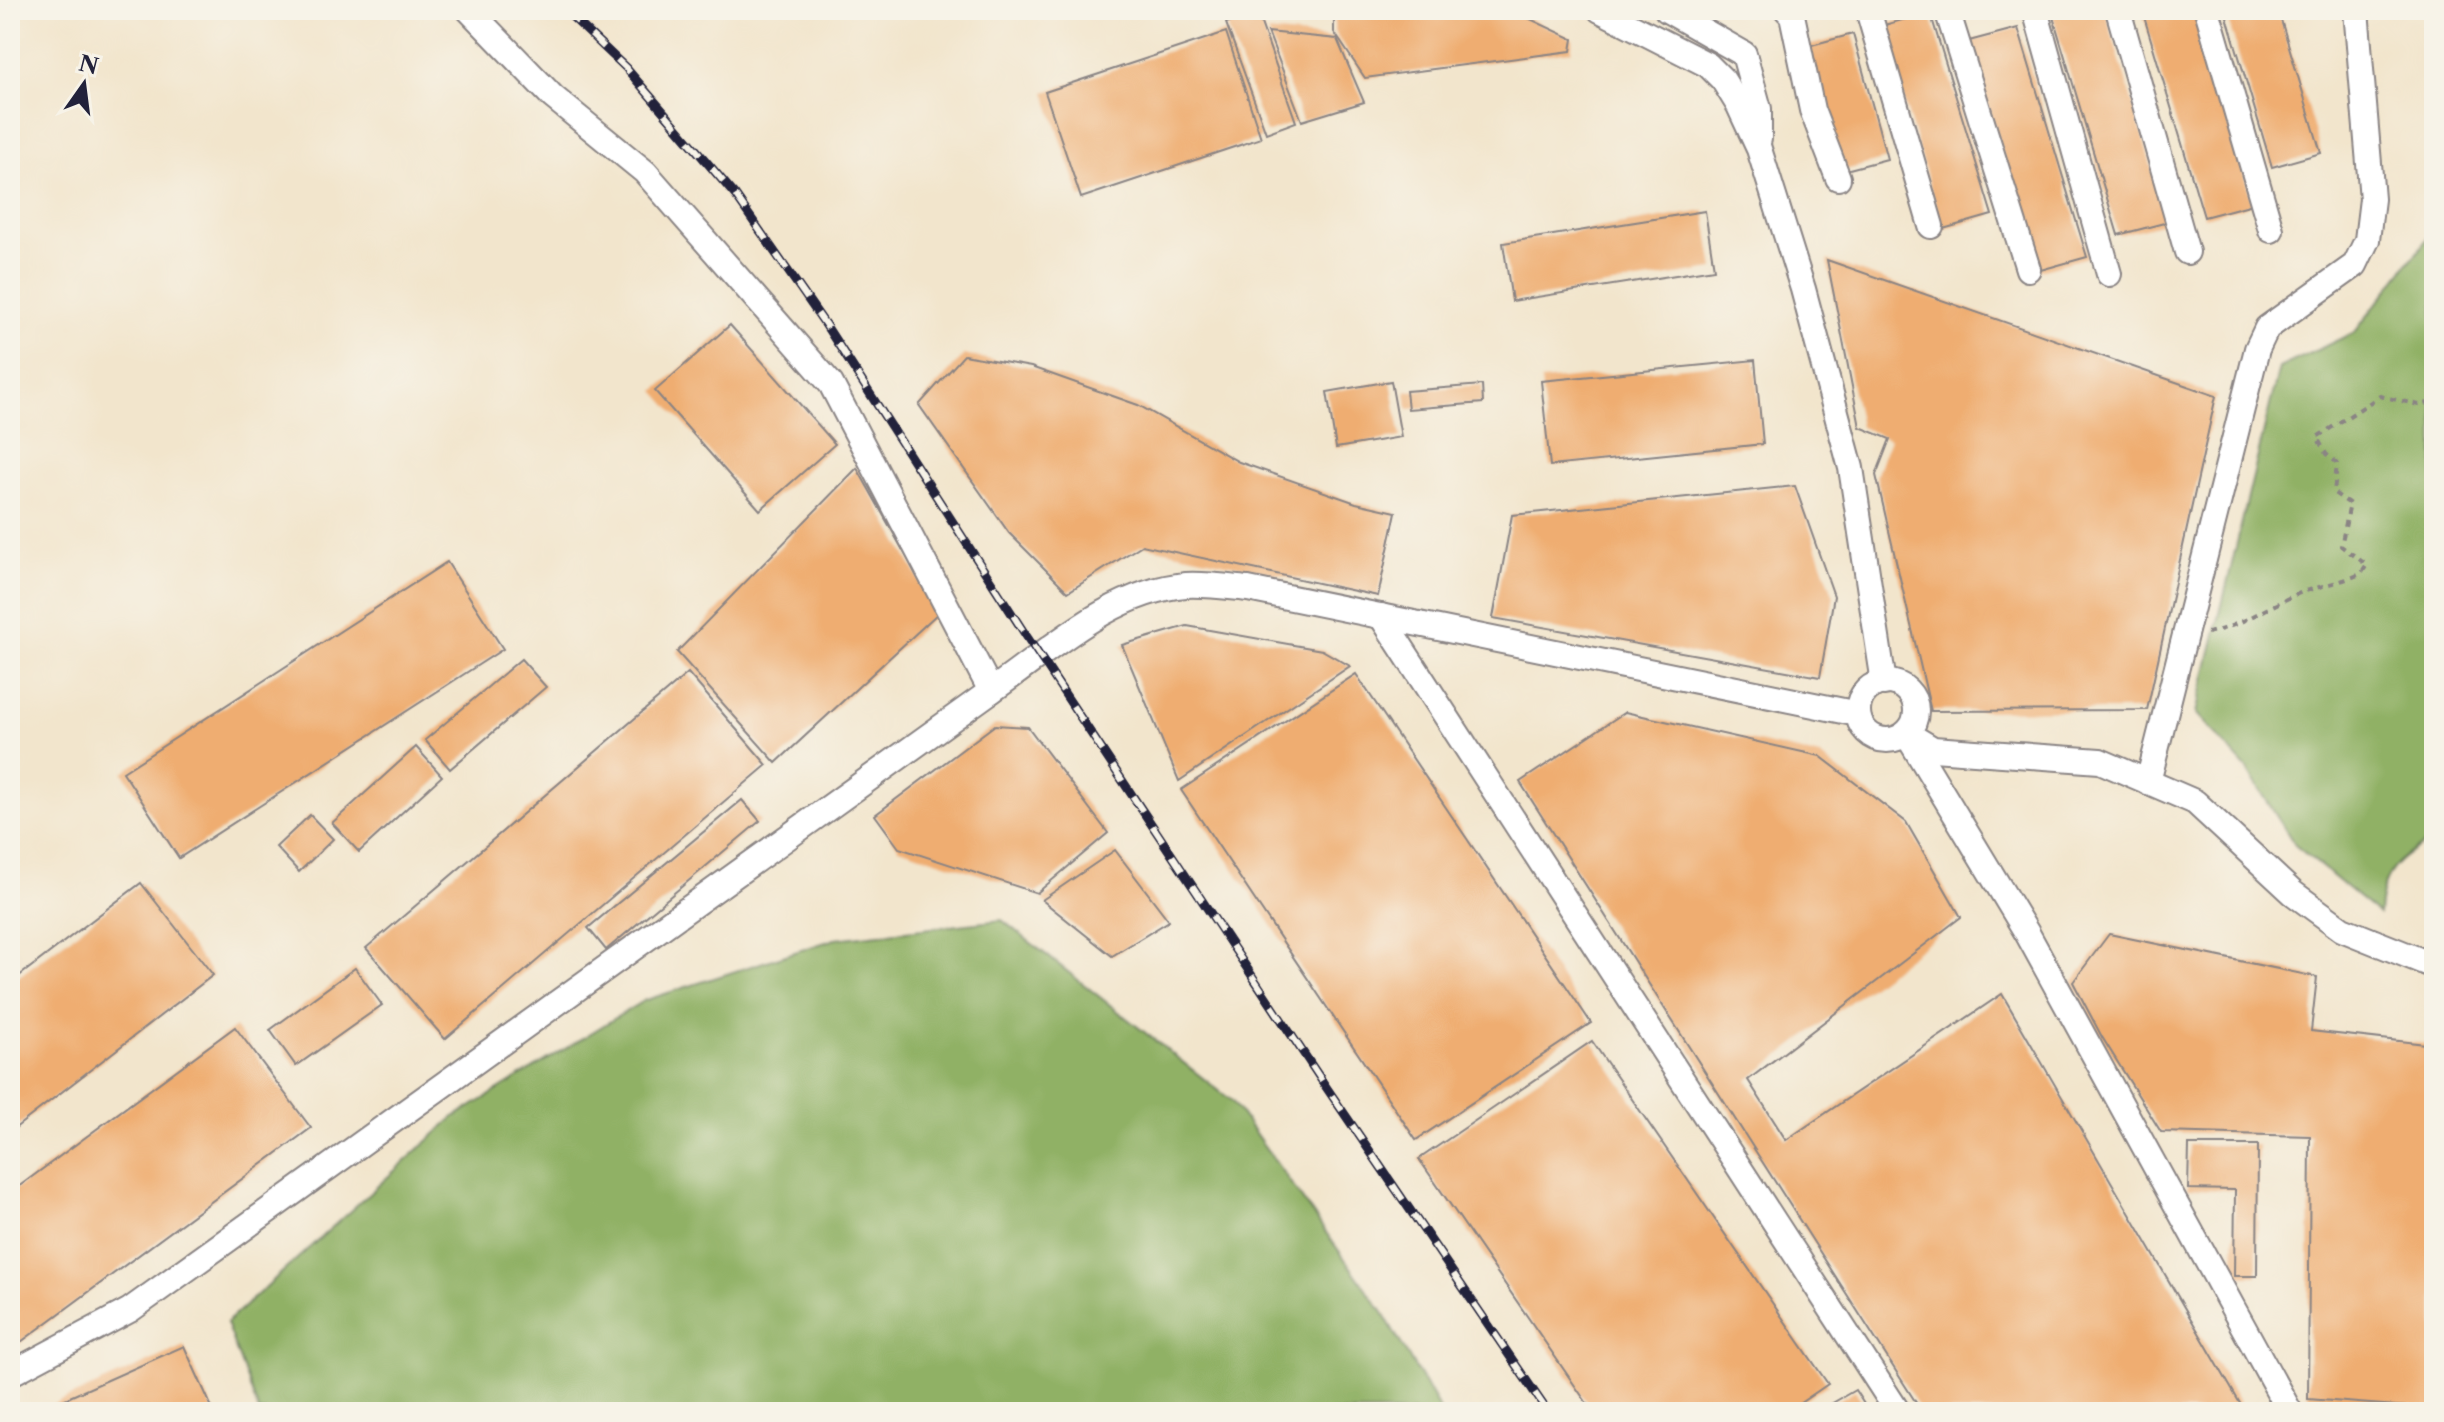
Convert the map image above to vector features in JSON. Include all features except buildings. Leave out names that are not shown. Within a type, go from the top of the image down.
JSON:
[{"type":"street","points":[[469,10],[553,97],[645,172],[831,384],[991,691]]},
{"type":"street","points":[[1600,10],[1708,65],[1723,80],[1739,106],[1759,149],[1803,289],[1851,468],[1884,683]]},
{"type":"street","points":[[1667,10],[1744,54],[1759,109],[1759,149]]},
{"type":"street","points":[[1787,10],[1792,15],[1812,110],[1838,178]]},
{"type":"street","points":[[1868,10],[1931,226]]},
{"type":"street","points":[[1947,10],[2028,269]]},
{"type":"street","points":[[2035,10],[2109,274]]},
{"type":"street","points":[[2118,10],[2187,252]]},
{"type":"street","points":[[2207,10],[2271,230]]},
{"type":"street","points":[[2148,782],[2257,349],[2267,328],[2355,265],[2367,240],[2372,199],[2356,10]]},
{"type":"street","points":[[10,1374],[130,1310],[991,691],[1098,616],[1141,596],[1185,585],[1248,589],[1858,714]]},
{"type":"street","points":[[1381,616],[1898,1412]]},
{"type":"street","points":[[1906,733],[1915,718],[1913,700],[1901,687],[1884,683],[1868,690],[1859,705],[1858,714],[1865,730],[1880,739],[1906,733],[1933,749],[2100,761],[2195,802],[2293,893],[2342,929],[2434,966]]},
{"type":"street","points":[[1906,733],[2027,933],[2290,1412]]},
{"type":"path","points":[[2185,637],[2236,627],[2263,610],[2303,592],[2361,574],[2367,565],[2341,546],[2350,504],[2334,493],[2337,463],[2326,454],[2317,437],[2380,396],[2419,405],[2434,402]]},
{"type":"green space","points":[[2434,230],[2434,838],[2394,867],[2384,886],[2379,914],[2295,845],[2246,768],[2196,713],[2279,368],[2355,332]]},
{"type":"green space","points":[[1002,920],[1232,1101],[1382,1311],[1441,1412],[259,1412],[226,1323],[453,1118],[643,1001],[835,939]]},
{"type":"railway","points":[[565,10],[626,68],[735,195],[825,324],[1027,637],[1322,1081],[1548,1412]]}]
